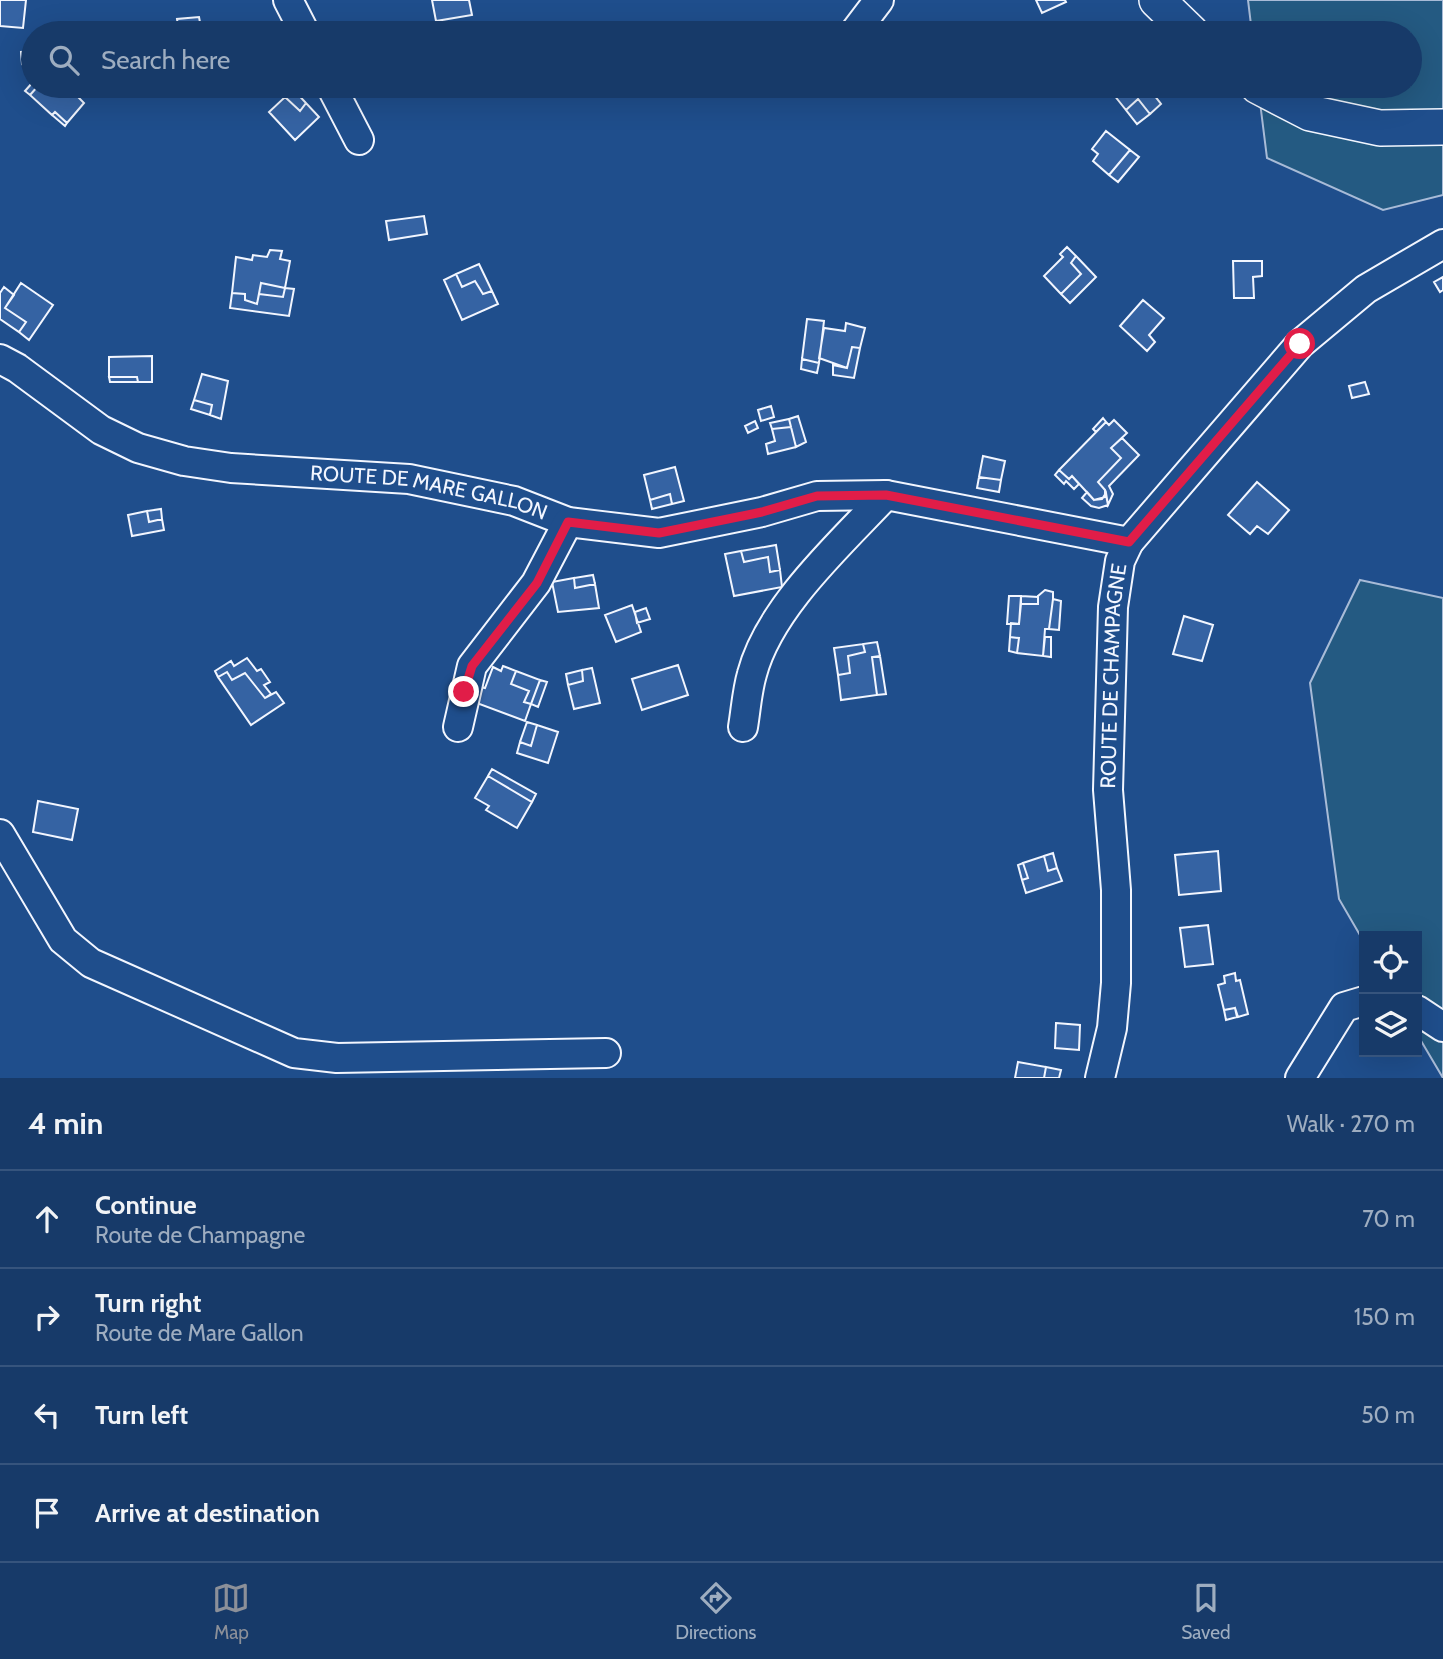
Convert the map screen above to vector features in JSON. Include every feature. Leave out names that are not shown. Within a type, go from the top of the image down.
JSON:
[{"type":"main road","points":[[1157,0],[1179,21]]},
{"type":"main road","points":[[1280,98],[1310,114],[1380,128],[1443,127]]},
{"type":"street","points":[[288,0],[298,21]]},
{"type":"street","points":[[864,21],[879,0]]},
{"type":"street","points":[[337,98],[359,140]]},
{"type":"street","name":"ROUTE DE CHAMPAGNE","points":[[1100,1078],[1112,1028],[1115,983],[1116,890],[1108,790],[1113,607],[1120,561],[1129,542],[1300,344],[1366,289],[1443,244]]},
{"type":"street","name":"ROUTE DE MARE GALLON","points":[[0,359],[18,368],[101,430],[138,448],[184,461],[231,468],[409,479],[513,501],[568,522],[659,533],[762,512],[817,496],[886,495],[1129,542]]},
{"type":"street","points":[[743,727],[752,672],[774,624],[827,558],[886,495]]},
{"type":"street","points":[[458,727],[472,666],[537,583],[568,522]]},
{"type":"street","points":[[0,834],[63,940],[91,963],[294,1052],[337,1058],[606,1053]]},
{"type":"street","points":[[1300,1078],[1344,1007],[1359,1002]]},
{"type":"street","points":[[1422,1013],[1443,1027]]},
{"type":"shaded area","points":[[1248,0],[1443,0],[1443,195],[1383,210],[1267,158],[1260,98],[1422,98],[1422,21],[1251,21]]},
{"type":"shaded area","points":[[1360,580],[1443,598],[1443,1078],[1422,1042],[1422,931],[1359,931],[1359,933],[1339,899],[1310,683]]},
{"type":"building","points":[[0,0],[26,0],[21,28],[0,26]]},
{"type":"building","points":[[432,0],[469,0],[472,15],[436,21]]},
{"type":"building","points":[[1036,0],[1065,0],[1066,2],[1042,13]]},
{"type":"building","points":[[199,17],[200,21],[177,21]]},
{"type":"building","points":[[33,98],[79,98],[84,103],[67,123],[55,112],[52,115]]},
{"type":"building","points":[[286,98],[301,98],[306,103],[300,111]]},
{"type":"building","points":[[286,98],[300,111],[306,103],[319,117],[295,140],[269,112]]},
{"type":"building","points":[[1116,98],[1156,98],[1161,104],[1150,114],[1138,99],[1126,110]]},
{"type":"building","points":[[1138,99],[1150,114],[1137,124],[1126,110]]},
{"type":"building","points":[[55,112],[67,123],[65,126],[52,115]]},
{"type":"building","points":[[1106,131],[1130,150],[1109,175],[1093,161],[1098,154],[1092,149]]},
{"type":"building","points":[[1130,150],[1139,157],[1118,182],[1109,175]]},
{"type":"building","points":[[424,216],[427,234],[389,240],[386,221]]},
{"type":"building","points":[[1067,247],[1076,256],[1071,263],[1081,274],[1061,294],[1044,276],[1063,257],[1060,254]]},
{"type":"building","points":[[270,250],[282,251],[280,259],[290,261],[285,288],[261,283],[257,304],[245,300],[245,294],[232,293],[236,257],[252,260],[253,255],[267,257]]},
{"type":"building","points":[[1076,256],[1096,277],[1070,303],[1061,294],[1081,274],[1071,263]]},
{"type":"building","points":[[1233,261],[1262,261],[1262,276],[1253,277],[1254,298],[1234,298]]},
{"type":"building","points":[[479,264],[492,291],[483,294],[475,281],[462,287],[456,274]]},
{"type":"building","points":[[456,274],[462,287],[475,281],[483,294],[492,291],[498,304],[462,320],[444,280]]},
{"type":"building","points":[[1443,277],[1443,290],[1440,292],[1434,282]]},
{"type":"building","points":[[21,283],[53,305],[29,340],[19,332],[26,322],[5,308]]},
{"type":"building","points":[[261,283],[285,288],[283,297],[259,294]]},
{"type":"building","points":[[4,287],[14,295],[5,308],[26,322],[19,332],[0,319],[0,293]]},
{"type":"building","points":[[285,288],[294,289],[289,316],[230,308],[232,293],[245,294],[245,300],[257,304],[259,294],[283,297]]},
{"type":"building","points":[[1143,300],[1164,318],[1149,335],[1155,342],[1147,351],[1120,326]]},
{"type":"building","points":[[807,319],[824,321],[819,363],[802,359]]},
{"type":"building","points":[[846,323],[865,328],[860,348],[852,347],[847,368],[819,358],[824,328],[845,331]]},
{"type":"building","points":[[852,347],[860,348],[854,378],[833,375],[833,365],[847,368]]},
{"type":"building","points":[[152,356],[152,382],[138,382],[137,377],[109,377],[109,357]]},
{"type":"building","points":[[802,359],[819,363],[817,373],[801,369]]},
{"type":"building","points":[[202,374],[228,381],[221,419],[210,415],[212,405],[194,400]]},
{"type":"building","points":[[109,377],[137,377],[138,382],[110,382]]},
{"type":"building","points":[[1365,382],[1369,394],[1352,398],[1349,386]]},
{"type":"building","points":[[194,400],[212,405],[210,415],[191,409]]},
{"type":"building","points":[[771,406],[774,417],[761,421],[758,410]]},
{"type":"building","points":[[798,416],[806,442],[796,447],[789,419]]},
{"type":"building","points":[[1103,418],[1106,422],[1096,432],[1093,429]]},
{"type":"building","points":[[789,419],[791,427],[772,429],[770,423]]},
{"type":"building","points":[[1114,420],[1127,433],[1111,448],[1121,458],[1098,482],[1105,490],[1105,497],[1094,500],[1072,476],[1069,479],[1059,470],[1106,422],[1109,425]]},
{"type":"building","points":[[755,421],[758,428],[748,433],[745,426]]},
{"type":"building","points":[[791,427],[796,447],[768,454],[766,444],[775,441],[772,429]]},
{"type":"building","points":[[1122,438],[1139,455],[1109,486],[1113,494],[1108,505],[1105,490],[1098,482],[1121,458],[1111,448]]},
{"type":"building","points":[[983,456],[1005,461],[1001,480],[979,477]]},
{"type":"building","points":[[675,467],[684,501],[672,504],[670,494],[650,500],[644,475]]},
{"type":"building","points":[[1059,470],[1069,479],[1072,476],[1079,484],[1074,489],[1066,481],[1064,484],[1055,475]]},
{"type":"building","points":[[979,477],[1001,480],[999,492],[977,488]]},
{"type":"building","points":[[1257,482],[1289,510],[1268,534],[1257,526],[1250,534],[1228,515]]},
{"type":"building","points":[[1087,492],[1094,500],[1102,499],[1106,493],[1108,505],[1099,508],[1091,506],[1082,498]]},
{"type":"building","points":[[670,494],[672,504],[652,509],[650,500]]},
{"type":"building","points":[[161,509],[162,519],[149,522],[147,511]]},
{"type":"building","points":[[147,511],[149,522],[162,519],[164,530],[132,536],[128,515]]},
{"type":"building","points":[[776,545],[780,570],[770,572],[768,557],[744,562],[741,551]]},
{"type":"building","points":[[741,551],[744,562],[768,557],[770,572],[780,570],[782,587],[734,596],[725,554]]},
{"type":"building","points":[[593,575],[595,584],[575,588],[574,578]]},
{"type":"building","points":[[574,578],[575,588],[595,584],[599,608],[558,612],[552,582]]},
{"type":"building","points":[[1045,590],[1053,592],[1053,599],[1049,629],[1045,629],[1043,656],[1017,653],[1019,638],[1010,637],[1011,623],[1019,624],[1021,604],[1038,604],[1038,596]]},
{"type":"building","points":[[1009,596],[1021,596],[1019,624],[1007,624]]},
{"type":"building","points":[[1021,596],[1038,597],[1038,604],[1021,604]]},
{"type":"building","points":[[1053,599],[1061,601],[1059,630],[1049,629]]},
{"type":"building","points":[[632,605],[641,632],[616,642],[605,615]]},
{"type":"building","points":[[646,608],[650,619],[637,623],[635,612]]},
{"type":"building","points":[[1184,616],[1213,625],[1202,661],[1173,654]]},
{"type":"building","points":[[1010,637],[1019,638],[1017,653],[1009,651]]},
{"type":"building","points":[[1045,637],[1051,637],[1051,657],[1043,656]]},
{"type":"building","points":[[877,642],[880,656],[872,657],[877,695],[841,700],[838,675],[850,673],[848,656],[865,652],[863,644]]},
{"type":"building","points":[[863,644],[865,652],[848,656],[850,673],[838,675],[834,648]]},
{"type":"building","points":[[880,656],[886,694],[877,695],[872,657]]},
{"type":"building","points":[[247,658],[257,671],[261,669],[270,682],[264,685],[271,694],[265,698],[245,673],[232,680],[227,672],[218,677],[215,671],[231,661],[234,666]]},
{"type":"building","points":[[678,665],[688,695],[642,710],[632,679]]},
{"type":"building","points":[[503,666],[516,671],[511,684],[529,691],[524,702],[531,704],[525,721],[474,702],[480,687],[485,688],[493,667],[501,671]]},
{"type":"building","points":[[592,668],[600,703],[574,709],[568,685],[583,681],[582,670]]},
{"type":"building","points":[[582,670],[583,681],[568,685],[566,674]]},
{"type":"building","points":[[516,671],[540,680],[531,704],[524,702],[529,691],[511,684]]},
{"type":"building","points":[[227,672],[232,680],[245,673],[265,698],[276,692],[284,703],[251,725],[218,677]]},
{"type":"building","points":[[540,680],[547,682],[538,707],[531,704]]},
{"type":"building","points":[[527,722],[537,725],[531,746],[520,742]]},
{"type":"building","points":[[537,725],[558,732],[548,763],[517,753],[520,742],[531,746]]},
{"type":"building","points":[[492,769],[536,794],[532,802],[488,776]]},
{"type":"building","points":[[488,776],[532,802],[517,828],[486,810],[489,806],[475,798]]},
{"type":"building","points":[[38,801],[78,809],[72,840],[33,832]]},
{"type":"building","points":[[1218,851],[1221,891],[1179,895],[1175,855]]},
{"type":"building","points":[[1053,853],[1057,868],[1048,871],[1044,856]]},
{"type":"building","points":[[1044,856],[1048,871],[1057,868],[1062,881],[1026,893],[1022,880],[1028,878],[1023,863]]},
{"type":"building","points":[[1023,863],[1028,878],[1022,880],[1018,865]]},
{"type":"building","points":[[1208,925],[1213,964],[1185,967],[1180,928]]},
{"type":"building","points":[[1235,973],[1236,981],[1240,980],[1248,1014],[1238,1017],[1235,1008],[1224,1010],[1218,985],[1225,983],[1224,976]]},
{"type":"building","points":[[1235,1008],[1237,1017],[1226,1020],[1224,1010]]},
{"type":"building","points":[[1056,1023],[1080,1025],[1079,1050],[1055,1048]]},
{"type":"building","points":[[1018,1062],[1046,1067],[1044,1078],[1015,1078]]},
{"type":"building","points":[[1046,1067],[1061,1070],[1059,1078],[1044,1078]]},
{"type":"route","points":[[464,692],[472,666],[537,583],[568,522],[659,533],[762,512],[817,496],[886,495],[1129,542],[1300,344]]}]
